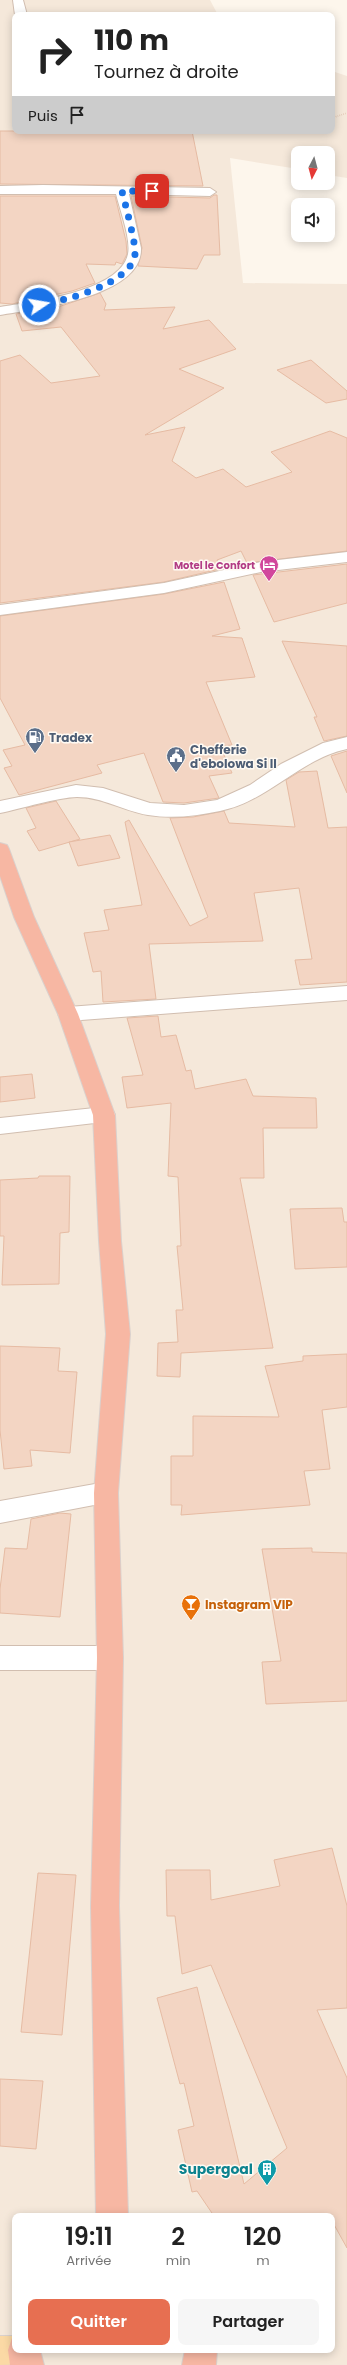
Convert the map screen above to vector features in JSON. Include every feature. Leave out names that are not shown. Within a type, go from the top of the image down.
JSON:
[{"type":"highway","points":[[0,849],[24,917],[68,1014],[104,1115],[110,1241],[118,1334],[106,1493],[110,1658],[105,1906],[112,2213]]},
{"type":"highway","points":[[199,2365],[201,2353]]},
{"type":"street","points":[[18,0],[20,12]]},
{"type":"street","points":[[0,190],[210,192]]},
{"type":"street","points":[[0,311],[52,302],[102,287],[127,272],[135,255],[122,191]]},
{"type":"street","points":[[0,610],[164,588],[261,568],[347,557]]},
{"type":"street","points":[[0,807],[76,791],[103,794],[148,809],[184,811],[221,805],[256,789],[287,768],[329,747],[347,743]]},
{"type":"street","points":[[68,1014],[347,993]]},
{"type":"street","points":[[0,1126],[104,1115]]},
{"type":"street","points":[[0,1512],[106,1493]]},
{"type":"street","points":[[0,1658],[110,1658]]},
{"type":"path","points":[[335,117],[347,113]]},
{"type":"shaded area","points":[[0,0],[210,0],[216,12],[12,12],[12,134],[335,134],[335,72],[347,76],[347,178],[335,176],[335,146],[291,146],[291,168],[230,158],[243,283],[347,284],[347,2365],[0,2365]]},
{"type":"building","points":[[0,131],[12,131],[12,134],[193,134],[203,186],[0,184]]},
{"type":"building","points":[[217,195],[220,255],[204,255],[197,269],[138,266],[142,248],[131,196],[210,198]]},
{"type":"building","points":[[0,196],[115,196],[126,241],[127,254],[122,264],[116,262],[115,265],[86,264],[95,283],[72,291],[12,304],[0,303]]},
{"type":"building","points":[[100,293],[106,304],[104,310],[175,307],[163,329],[209,320],[236,349],[179,369],[224,388],[145,435],[185,427],[172,461],[196,478],[223,469],[246,487],[292,472],[271,452],[330,431],[347,438],[347,551],[247,563],[241,551],[217,560],[220,569],[164,582],[0,603],[0,361],[20,355],[51,383],[100,376],[61,327],[22,331],[16,314],[61,306]]},
{"type":"building","points":[[311,360],[347,391],[347,399],[326,403],[277,370]]},
{"type":"building","points":[[347,564],[347,603],[274,622],[253,575]]},
{"type":"building","points":[[224,582],[240,629],[212,636],[242,638],[255,677],[206,682],[232,745],[220,746],[232,773],[209,776],[219,798],[184,803],[163,802],[144,753],[97,765],[102,773],[19,795],[4,768],[12,766],[3,750],[25,745],[0,698],[0,616],[164,594]]},
{"type":"building","points":[[282,641],[347,646],[347,736],[324,741],[314,717],[317,717]]},
{"type":"building","points":[[347,751],[347,793],[331,756]]},
{"type":"building","points":[[317,771],[328,828],[347,827],[347,982],[300,985],[295,960],[312,959],[299,888],[254,893],[263,941],[149,944],[156,999],[103,1002],[101,971],[93,972],[84,933],[109,930],[104,910],[142,905],[125,822],[129,820],[190,926],[208,917],[170,818],[193,817],[224,811],[229,823],[295,827],[286,780],[299,772]]},
{"type":"building","points":[[56,801],[80,839],[39,851],[27,831],[36,828],[26,808]]},
{"type":"building","points":[[110,835],[120,858],[78,866],[69,842]]},
{"type":"building","points":[[158,1016],[161,1037],[176,1035],[186,1071],[191,1070],[195,1089],[246,1079],[253,1096],[316,1098],[317,1128],[263,1128],[264,1178],[240,1178],[273,1348],[181,1353],[180,1377],[157,1376],[158,1343],[178,1342],[176,1310],[183,1310],[177,1246],[181,1246],[178,1177],[168,1176],[171,1103],[127,1108],[122,1077],[143,1075],[127,1018]]},
{"type":"building","points":[[32,1074],[35,1098],[0,1102],[0,1077]]},
{"type":"building","points":[[39,1176],[70,1176],[69,1232],[60,1233],[59,1284],[2,1285],[4,1236],[0,1236],[0,1180],[38,1178]]},
{"type":"building","points":[[342,1208],[344,1222],[347,1222],[347,1267],[295,1269],[290,1209]]},
{"type":"building","points":[[0,1346],[60,1348],[58,1371],[77,1372],[70,1453],[30,1450],[32,1466],[4,1469],[0,1430]]},
{"type":"building","points":[[347,1354],[347,1407],[322,1410],[330,1469],[304,1471],[310,1505],[181,1515],[182,1505],[171,1505],[171,1456],[193,1456],[193,1416],[279,1417],[265,1366],[303,1361],[303,1356]]},
{"type":"building","points":[[60,1513],[71,1514],[60,1617],[0,1613],[0,1589],[5,1548],[27,1549],[31,1519]]},
{"type":"building","points":[[312,1548],[312,1552],[347,1553],[347,1701],[266,1704],[262,1662],[281,1661],[262,1549]]},
{"type":"building","points":[[332,1848],[347,1906],[347,2008],[317,2010],[347,2078],[347,2248],[335,2226],[335,2213],[212,2213],[197,2191],[192,2192],[178,2130],[194,2126],[184,2083],[180,2084],[157,1998],[197,1987],[244,2184],[287,2148],[211,1965],[182,1974],[175,1916],[167,1916],[166,1870],[210,1870],[211,1900],[280,1886],[274,1860]]},
{"type":"building","points":[[38,1873],[76,1875],[62,2035],[21,2032]]},
{"type":"building","points":[[0,2079],[43,2081],[36,2149],[0,2146]]},
{"type":"place","name":"Motel le Confort","points":[[269,582]]},
{"type":"place","name":"Tradex","points":[[35,754]]},
{"type":"place","name":"Chefferie d'ebolowa Si II","points":[[176,773]]},
{"type":"place","name":"Instagram VIP","points":[[191,1621]]},
{"type":"place","name":"Supergoal","points":[[267,2186]]},
{"type":"route","points":[[39,305],[102,287],[127,272],[135,255],[122,191],[152,191]]}]
